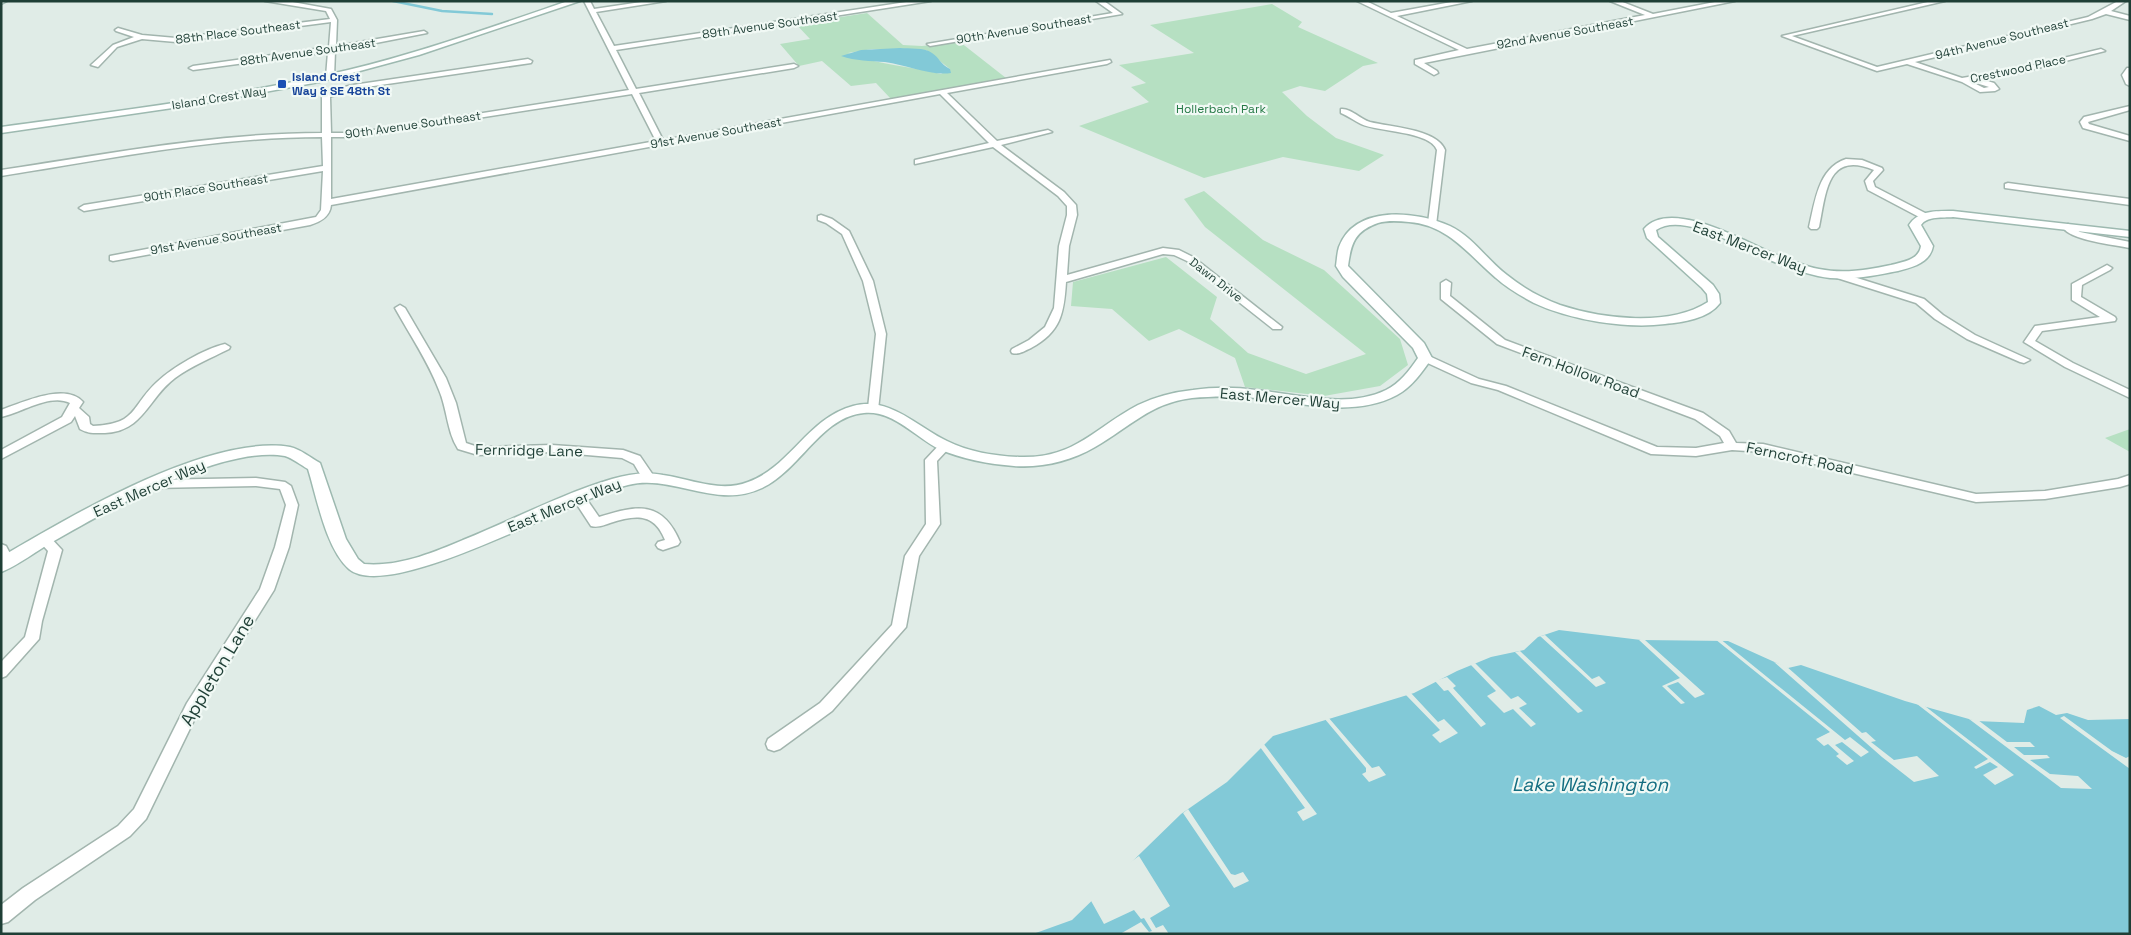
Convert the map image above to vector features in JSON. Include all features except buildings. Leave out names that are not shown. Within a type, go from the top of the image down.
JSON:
[{"type":"street","points":[[268,1],[329,10],[334,20],[330,77]]},
{"type":"street","name":"Island Crest Way","points":[[1,130],[225,97],[330,77],[411,55],[576,1]]},
{"type":"street","points":[[587,1],[661,143]]},
{"type":"street","points":[[593,11],[663,1]]},
{"type":"street","name":"89th Avenue Southeast","points":[[612,48],[928,1]]},
{"type":"street","name":"90th Avenue Southeast","points":[[930,44],[1119,14],[1099,1]]},
{"type":"street","points":[[1360,1],[1466,51]]},
{"type":"street","points":[[1390,15],[1469,1]]},
{"type":"street","points":[[1613,1],[1654,17]]},
{"type":"street","name":"92nd Avenue Southeast","points":[[1434,73],[1418,62],[1466,51],[1732,1]]},
{"type":"street","name":"94th Avenue Southeast","points":[[1942,1],[1785,36],[1877,69],[2090,18],[2105,12],[2123,1]]},
{"type":"street","points":[[2105,12],[2130,18]]},
{"type":"street","name":"88th Place Southeast","points":[[141,38],[176,40],[334,20]]},
{"type":"street","points":[[118,30],[141,38]]},
{"type":"street","name":"88th Avenue Southeast","points":[[193,68],[332,49],[424,33]]},
{"type":"street","points":[[95,65],[115,46],[141,38]]},
{"type":"street","name":"Crestwood Place","points":[[1907,62],[1962,80],[1976,80],[2101,51]]},
{"type":"street","points":[[326,203],[328,168],[326,96],[330,93],[353,87],[528,61]]},
{"type":"street","name":"91st Avenue Southeast","points":[[113,258],[298,225],[319,219],[326,210],[326,203],[1107,62]]},
{"type":"street","name":"90th Avenue Southeast","points":[[1,173],[224,139],[277,135],[380,132],[794,66]]},
{"type":"street","points":[[2130,70],[2126,75],[2130,84]]},
{"type":"street","points":[[1962,80],[1983,90],[1995,89],[1995,87],[1976,80]]},
{"type":"street","points":[[943,92],[996,145],[1061,194],[1071,205],[1072,215],[1064,246],[1060,280],[1059,308],[1050,329],[1033,342],[1016,351]]},
{"type":"street","points":[[2130,108],[2087,119],[2084,122],[2086,126],[2106,134],[2130,139]]},
{"type":"street","points":[[1344,111],[1365,123],[1421,136],[1439,145],[1441,150],[1433,223]]},
{"type":"street","points":[[918,162],[1048,132]]},
{"type":"street","points":[[1814,227],[1827,178],[1834,167],[1850,161],[1879,170],[1869,181],[1871,188],[1924,216],[1960,214],[2130,234]]},
{"type":"street","name":"90th Place Southeast","points":[[84,208],[328,168]]},
{"type":"street","points":[[2008,186],[2130,202]]},
{"type":"street","name":"East Mercer Way","points":[[3,559],[176,472],[219,457],[245,452],[284,452],[308,458],[315,466],[338,540],[351,562],[357,568],[368,572],[382,572],[422,563],[603,487],[632,479],[666,479],[712,492],[737,491],[757,485],[780,468],[827,422],[848,411],[861,408],[874,408],[897,415],[923,435],[945,446],[994,460],[1027,462],[1075,452],[1142,408],[1176,396],[1212,392],[1239,393],[1307,402],[1358,402],[1395,392],[1409,382],[1425,358],[1419,346],[1347,274],[1342,266],[1342,260],[1351,234],[1368,221],[1412,218],[1433,223],[1454,233],[1507,282],[1525,293],[1556,307],[1603,319],[1652,321],[1678,319],[1702,312],[1714,302],[1714,298],[1704,283],[1653,238],[1650,229],[1654,225],[1667,222],[1692,224],[1707,228],[1796,266],[1838,275],[1870,273],[1906,266],[1918,261],[1924,256],[1927,246],[1914,225],[1918,219],[1924,216]]},
{"type":"street","points":[[821,218],[829,221],[846,233],[868,281],[881,334],[874,408]]},
{"type":"street","points":[[2068,227],[2069,230],[2077,234],[2130,245]]},
{"type":"street","name":"Dawn Drive","points":[[1060,280],[1163,251],[1176,252],[1190,259],[1277,328]]},
{"type":"street","points":[[2107,268],[2077,284],[2076,298],[2111,319],[2039,328],[2029,342],[2069,365],[2130,395]]},
{"type":"street","points":[[1838,275],[1920,302],[1939,317],[1971,337],[2024,360]]},
{"type":"street","name":"Fern Hollow Road","points":[[1446,283],[1445,297],[1501,342],[1699,416],[1725,434],[1732,446]]},
{"type":"street","name":"Fernridge Lane","points":[[400,308],[440,378],[455,418],[460,444],[464,448],[486,451],[508,449],[586,450],[623,454],[640,462],[648,478]]},
{"type":"street","points":[[74,409],[83,417],[84,426],[91,430],[118,428],[131,422],[139,415],[157,388],[170,376],[225,347]]},
{"type":"street","name":"Ferncroft Road","points":[[1425,358],[1475,381],[1522,396],[1655,450],[1696,452],[1732,446],[1779,450],[1976,498],[2045,494],[2130,480]]},
{"type":"street","points":[[1,414],[48,398],[67,396],[77,402],[67,419],[1,455]]},
{"type":"street","points":[[774,744],[826,707],[899,627],[912,556],[933,524],[931,460],[945,446]]},
{"type":"street","name":"Appleton Lane","points":[[1,916],[29,894],[124,831],[140,814],[193,707],[267,590],[282,547],[292,505],[285,486],[256,482],[152,484]]},
{"type":"street","points":[[578,497],[596,523],[634,513],[649,513],[658,517],[669,530],[673,542],[662,545]]},
{"type":"street","points":[[1,672],[32,639],[35,621],[55,550],[44,539]]},
{"type":"green space","name":"Hollerbach Park","points":[[1272,4],[1302,22],[1298,27],[1378,63],[1363,66],[1325,91],[1300,86],[1282,92],[1307,116],[1336,138],[1384,155],[1359,171],[1283,157],[1204,178],[1079,126],[1149,102],[1131,87],[1146,83],[1119,65],[1194,53],[1150,25]]},
{"type":"green space","points":[[867,13],[903,45],[922,46],[960,42],[1006,78],[891,99],[876,83],[851,86],[822,61],[799,66],[780,44],[810,39],[796,24]],"holes":[[[872,49],[926,50],[950,69],[941,74],[882,63],[848,53]]]},
{"type":"green space","points":[[1204,191],[1263,240],[1324,270],[1400,339],[1408,365],[1380,386],[1324,396],[1245,387],[1235,358],[1179,329],[1149,341],[1112,309],[1071,306],[1073,282],[1166,257],[1217,297],[1210,319],[1248,353],[1306,374],[1366,354],[1205,227],[1184,199]]},
{"type":"green space","points":[[2130,429],[2130,452],[2105,438]]},
{"type":"water","points":[[900,48],[929,51],[950,69],[951,73],[935,73],[893,63],[858,60],[841,56],[861,50]]},
{"type":"water","name":"Lake Washington","points":[[1559,630],[1641,640],[1728,641],[1788,668],[1801,665],[1905,701],[1976,721],[2024,723],[2027,710],[2039,706],[2056,715],[2067,713],[2088,720],[2130,719],[2130,934],[1033,934],[1072,920],[1181,814],[1227,782],[1273,736],[1414,693],[1457,671],[1491,657],[1524,650],[1538,637]]},
{"type":"pier","points":[[1545,635],[1592,679],[1599,676],[1606,683],[1596,687],[1540,636]]},
{"type":"pier","points":[[1719,638],[1845,740],[1850,737],[1869,752],[1861,757],[1842,742],[1835,745],[1854,761],[1847,765],[1836,756],[1839,754],[1828,744],[1824,746],[1816,739],[1830,732],[1715,639]]},
{"type":"pier","points":[[1639,640],[1645,640],[1705,694],[1695,698],[1678,682],[1667,686],[1685,703],[1681,704],[1662,686],[1680,678]]},
{"type":"pier","points":[[1520,651],[1583,711],[1578,713],[1515,652]]},
{"type":"pier","points":[[1774,662],[1786,666],[1862,733],[1866,732],[1876,741],[1871,742],[1894,760],[1917,756],[1939,776],[1914,782],[1882,757]]},
{"type":"pier","points":[[1475,663],[1511,699],[1518,696],[1527,704],[1519,708],[1536,724],[1531,727],[1513,709],[1504,713],[1487,696],[1496,691],[1470,664]]},
{"type":"pier","points":[[1447,677],[1456,686],[1453,688],[1486,724],[1481,727],[1448,690],[1444,691],[1435,681]]},
{"type":"pier","points":[[1410,692],[1438,722],[1444,719],[1458,733],[1440,743],[1432,735],[1440,730],[1405,694]]},
{"type":"pier","points":[[1921,703],[2014,775],[1995,785],[1983,775],[1998,767],[1990,762],[1976,769],[1974,767],[1988,759],[1917,704]]},
{"type":"pier","points":[[2064,716],[2112,751],[2126,758],[2130,756],[2130,769],[2060,718]]},
{"type":"pier","points":[[1328,717],[1372,768],[1379,766],[1386,775],[1369,782],[1362,774],[1366,772],[1366,768],[1324,718]]},
{"type":"pier","points":[[1969,719],[1978,720],[2007,742],[2030,742],[2035,747],[2014,747],[2024,755],[2047,755],[2050,758],[2030,760],[2050,774],[2078,776],[2092,789],[2061,788]]},
{"type":"pier","points":[[1263,743],[1317,814],[1303,821],[1297,812],[1305,808],[1260,747]]},
{"type":"pier","points":[[1188,809],[1231,874],[1235,875],[1243,872],[1249,881],[1234,888],[1183,813]]},
{"type":"pier","points":[[1139,856],[1170,906],[1150,918],[1156,928],[1163,925],[1169,934],[1120,934],[1141,922],[1149,932],[1152,931],[1144,918],[1141,919],[1134,910],[1104,924],[1090,899],[1122,868]]},
{"type":"waterway","points":[[393,1],[442,11],[492,14]]},
{"type":"place","name":"Island Crest Way & SE 48th St","points":[[282,84]]}]
